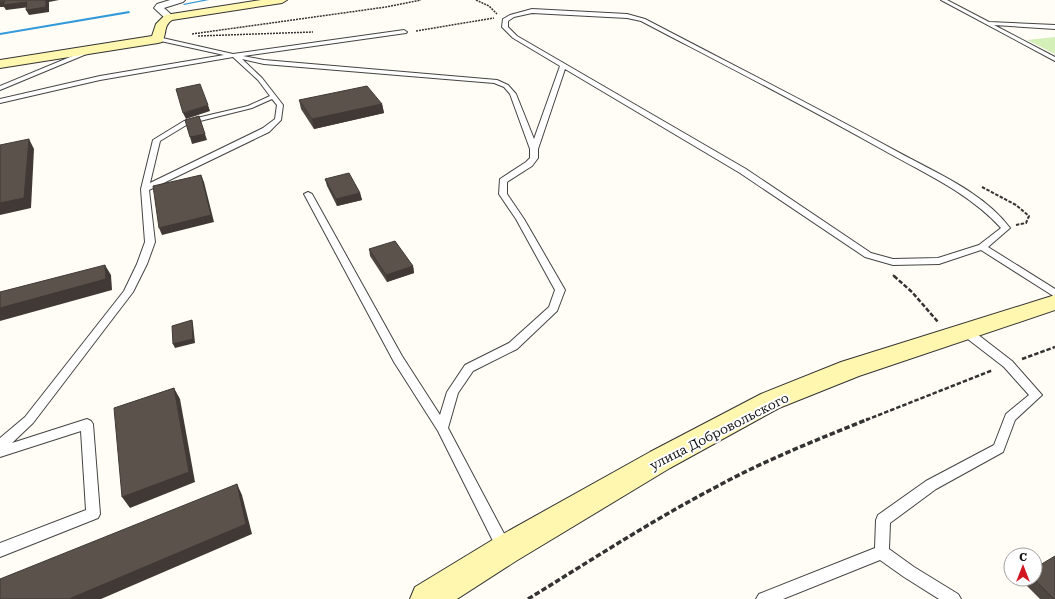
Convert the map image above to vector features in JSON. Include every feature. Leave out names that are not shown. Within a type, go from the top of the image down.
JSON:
[{"type":"street","points":[[169,17],[159,8],[160,6],[180,0]]},
{"type":"street","points":[[0,64],[158,39],[160,25],[164,19],[169,17],[282,0]]},
{"type":"street","name":"улица Добровольского","points":[[427,599],[505,550],[660,460],[770,401],[850,369],[964,330],[1055,302]]},
{"type":"lane","points":[[943,0],[1055,59]]},
{"type":"lane","points":[[540,11],[627,16],[643,20],[863,135],[962,192],[995,214],[1006,228],[982,246],[938,261],[894,262],[868,254],[743,171],[514,37],[505,27],[505,20],[512,16],[540,11]]},
{"type":"lane","points":[[983,22],[1055,27]]},
{"type":"lane","points":[[0,100],[121,73],[233,55],[404,32]]},
{"type":"lane","points":[[158,39],[264,62],[494,81],[506,86],[513,94],[534,149]]},
{"type":"lane","points":[[0,88],[91,50]]},
{"type":"lane","points":[[145,189],[266,130],[278,120],[280,106],[260,80],[233,55]]},
{"type":"lane","points":[[442,428],[453,392],[469,368],[513,346],[553,310],[560,290],[531,238],[503,194],[503,181],[529,164],[534,158],[534,149],[563,65]]},
{"type":"lane","points":[[0,446],[29,420],[128,292],[142,264],[150,242],[145,189],[157,140],[186,122],[250,107],[272,96]]},
{"type":"lane","points":[[308,194],[398,359],[442,428],[505,550]]},
{"type":"lane","points":[[982,246],[1055,294]]},
{"type":"lane","points":[[882,552],[883,520],[931,485],[999,448],[1010,417],[1036,395],[1008,364],[964,330]]},
{"type":"lane","points":[[0,452],[87,424],[93,514],[0,550]]},
{"type":"lane","points":[[764,599],[882,552]]},
{"type":"lane","points":[[882,552],[909,572],[953,599]]},
{"type":"path","points":[[158,39],[386,7],[422,0]]},
{"type":"path","points":[[476,0],[489,6],[501,17]]},
{"type":"path","points":[[868,254],[912,292],[934,319],[941,324],[964,330]]},
{"type":"path","points":[[528,599],[664,515],[744,473],[821,438],[1055,347]]},
{"type":"green space","points":[[1055,37],[1055,54],[1027,40]]},
{"type":"building","points":[[0,0],[46,0],[46,7],[26,10],[27,2],[3,5],[5,1],[0,2]]},
{"type":"building","points":[[200,84],[208,105],[183,113],[176,89]]},
{"type":"building","points":[[367,86],[382,104],[312,119],[299,100]]},
{"type":"building","points":[[199,116],[205,134],[190,137],[185,120]]},
{"type":"building","points":[[29,139],[24,198],[0,203],[0,145]]},
{"type":"building","points":[[349,173],[360,193],[336,199],[325,179]]},
{"type":"building","points":[[201,175],[211,215],[159,228],[153,186]]},
{"type":"building","points":[[395,241],[413,266],[386,275],[369,249]]},
{"type":"building","points":[[105,265],[106,279],[0,308],[0,292]]},
{"type":"building","points":[[192,320],[193,339],[173,344],[172,326]]},
{"type":"building","points":[[174,388],[189,472],[122,497],[114,408]]},
{"type":"building","points":[[237,484],[246,524],[69,599],[0,599],[0,579]]},
{"type":"building","points":[[1055,556],[1055,599],[1042,587],[1043,563]]},
{"type":"waterway","points":[[184,4],[208,0]]},
{"type":"waterway","points":[[0,34],[129,12]]}]
